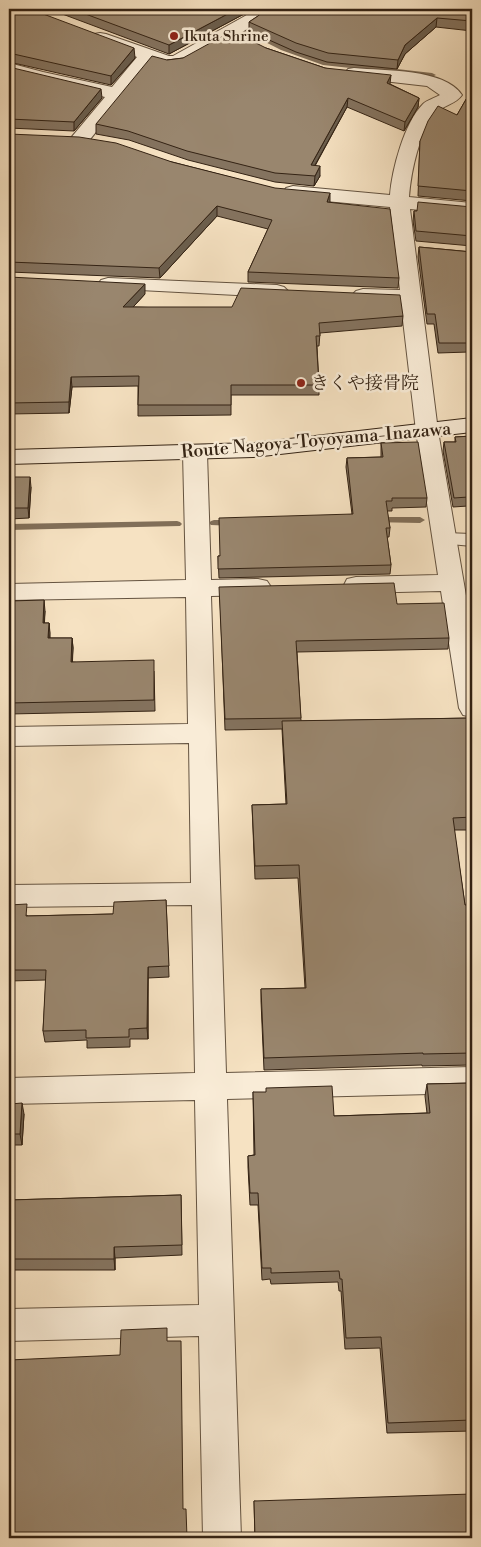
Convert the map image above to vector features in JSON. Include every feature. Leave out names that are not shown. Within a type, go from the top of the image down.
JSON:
[{"type":"street","points":[[232,9],[258,14]]},
{"type":"street","points":[[258,14],[266,29]]},
{"type":"street","points":[[82,30],[167,62],[177,61],[240,35],[258,14]]},
{"type":"street","points":[[105,143],[70,139],[117,94],[148,56]]},
{"type":"street","points":[[9,68],[39,77],[117,94]]},
{"type":"street","points":[[335,71],[432,81],[453,95],[430,108],[414,135],[401,174],[399,202],[414,249],[410,297],[427,431],[452,583],[467,646],[472,708]]},
{"type":"street","points":[[275,190],[472,209]]},
{"type":"street","points":[[85,284],[295,292]]},
{"type":"street","points":[[343,294],[410,297]]},
{"type":"street","name":"Route Nagoya-Toyoyama-Inazawa","points":[[9,457],[253,450],[472,425]]},
{"type":"street","points":[[195,453],[200,588],[201,733],[212,1086],[222,1538]]},
{"type":"street","points":[[335,585],[452,583]]},
{"type":"street","points":[[9,592],[277,586]]},
{"type":"street","points":[[9,737],[201,733]]},
{"type":"street","points":[[9,896],[206,894]]},
{"type":"street","points":[[9,1091],[472,1080]]},
{"type":"street","points":[[9,1325],[217,1320]]},
{"type":"lane","points":[[445,540],[472,540]]},
{"type":"building","points":[[9,9],[30,9],[134,48],[111,76],[9,53]]},
{"type":"building","points":[[72,9],[237,9],[169,45]]},
{"type":"building","points":[[266,9],[472,9],[472,21],[437,18],[405,45],[398,60],[328,53],[296,43],[249,22]]},
{"type":"building","points":[[232,31],[266,48],[325,68],[391,75],[387,83],[419,98],[405,122],[348,98],[311,165],[320,166],[315,176],[275,173],[187,151],[128,131],[96,124],[152,56],[167,60],[183,58]]},
{"type":"building","points":[[9,67],[101,89],[74,122],[9,119]]},
{"type":"building","points":[[472,89],[472,191],[418,186],[420,141],[428,121],[438,106],[457,115]]},
{"type":"building","points":[[9,134],[79,137],[116,143],[172,162],[275,188],[330,193],[327,202],[390,209],[399,278],[248,272],[272,220],[217,206],[159,268],[9,262]]},
{"type":"building","points":[[418,202],[472,207],[472,236],[416,231],[414,211],[417,211]]},
{"type":"building","points":[[419,247],[472,252],[472,343],[439,343],[435,314],[427,314]]},
{"type":"building","points":[[9,277],[145,284],[123,307],[232,307],[241,288],[400,295],[403,316],[319,323],[320,336],[316,336],[319,385],[231,385],[231,405],[138,405],[139,376],[71,377],[69,402],[9,403]]},
{"type":"building","points":[[472,436],[472,512],[470,512],[468,497],[454,498],[444,442],[456,442],[455,437]]},
{"type":"building","points":[[418,442],[427,498],[392,498],[392,501],[386,501],[390,528],[386,528],[391,565],[218,569],[218,556],[220,556],[219,518],[353,514],[347,458],[383,457],[381,443]]},
{"type":"building","points":[[9,477],[30,477],[28,508],[9,508]]},
{"type":"building","points":[[394,583],[397,604],[444,603],[449,638],[296,641],[301,718],[225,719],[219,587]]},
{"type":"building","points":[[44,600],[43,623],[49,623],[48,638],[72,638],[71,662],[154,660],[154,700],[9,703],[9,601]]},
{"type":"building","points":[[472,718],[472,817],[453,818],[465,905],[472,905],[472,1053],[264,1058],[261,989],[306,988],[299,865],[255,866],[252,805],[287,804],[282,721]]},
{"type":"building","points":[[166,900],[169,966],[148,967],[147,1028],[129,1029],[129,1037],[86,1038],[86,1030],[43,1031],[46,970],[9,970],[9,905],[27,904],[26,916],[113,914],[114,902]]},
{"type":"building","points":[[472,1083],[472,1420],[388,1423],[381,1337],[346,1338],[342,1279],[340,1279],[339,1271],[271,1273],[271,1268],[262,1268],[258,1193],[250,1193],[248,1156],[255,1155],[253,1092],[266,1092],[266,1088],[332,1086],[334,1116],[430,1113],[427,1084]]},
{"type":"building","points":[[9,1098],[10,1104],[22,1103],[20,1134],[11,1134],[9,1167]]},
{"type":"building","points":[[181,1195],[182,1245],[114,1247],[114,1259],[9,1259],[9,1200]]},
{"type":"building","points":[[167,1328],[167,1341],[181,1341],[183,1509],[186,1509],[187,1538],[9,1538],[9,1360],[120,1355],[121,1330]]},
{"type":"building","points":[[472,1494],[472,1538],[255,1538],[254,1501]]},
{"type":"waterway","points":[[245,28],[284,48],[326,63],[432,75]]},
{"type":"waterway","points":[[373,520],[420,520]]},
{"type":"waterway","points":[[214,523],[235,523]]},
{"type":"waterway","points":[[9,527],[177,524]]},
{"type":"place","name":"Ikuta Shrine","points":[[174,36]]},
{"type":"place","name":"きくや接骨院","points":[[301,383]]}]
